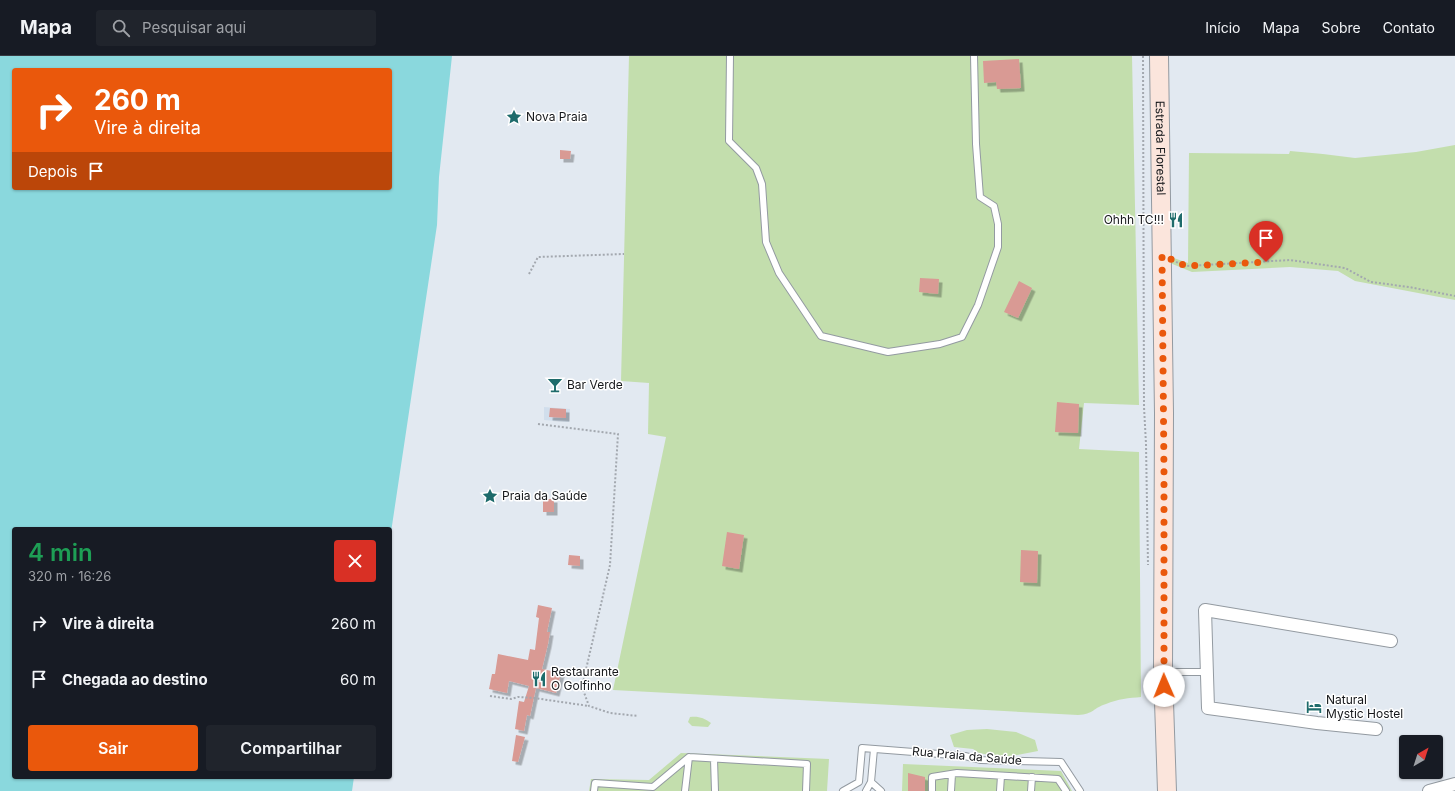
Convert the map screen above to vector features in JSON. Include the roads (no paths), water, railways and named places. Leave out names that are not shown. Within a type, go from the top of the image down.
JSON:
[{"type":"main road","name":"Estrada Florestal","points":[[1159,56],[1164,515],[1163,672],[1167,791]]},
{"type":"street","points":[[1376,728],[1317,723],[1208,708],[1205,610],[1392,641]]},
{"type":"street","points":[[1429,791],[1455,784]]},
{"type":"lane","points":[[730,56],[729,141],[756,168],[762,184],[766,242],[779,273],[821,336],[888,352],[940,344],[962,336],[978,305],[998,247],[998,224],[994,206],[980,197],[976,144],[974,56]]},
{"type":"lane","points":[[1163,672],[1207,672]]},
{"type":"lane","name":"Rua Praia da Saúde","points":[[859,782],[862,748],[965,756],[981,760],[1061,762],[1080,791]]},
{"type":"lane","points":[[843,791],[859,782],[864,791],[871,782],[874,749]]},
{"type":"lane","points":[[686,791],[689,757]]},
{"type":"lane","points":[[594,791],[595,783],[625,788],[653,789],[689,757],[807,764],[806,791]]},
{"type":"lane","points":[[714,759],[715,791]]},
{"type":"lane","points":[[932,791],[932,777],[956,773],[1058,779],[1066,791]]},
{"type":"lane","points":[[950,791],[952,774]]},
{"type":"lane","points":[[1000,791],[1001,776]]},
{"type":"lane","points":[[1031,791],[1032,777]]},
{"type":"lane","points":[[871,782],[881,791]]},
{"type":"water","points":[[0,56],[452,56],[439,177],[437,225],[392,527],[12,527],[12,779],[354,779],[352,791],[0,791]]},
{"type":"place","name":"Nova Praia","points":[[514,117]]},
{"type":"place","name":"Ohhh TC!!!","points":[[1176,220]]},
{"type":"place","name":"Bar Verde","points":[[555,385]]},
{"type":"place","name":"Praia da Saúde","points":[[490,496]]},
{"type":"place","name":"Restaurante O Golfinho","points":[[539,679]]},
{"type":"place","name":"Natural Mystic Hostel","points":[[1314,707]]}]
